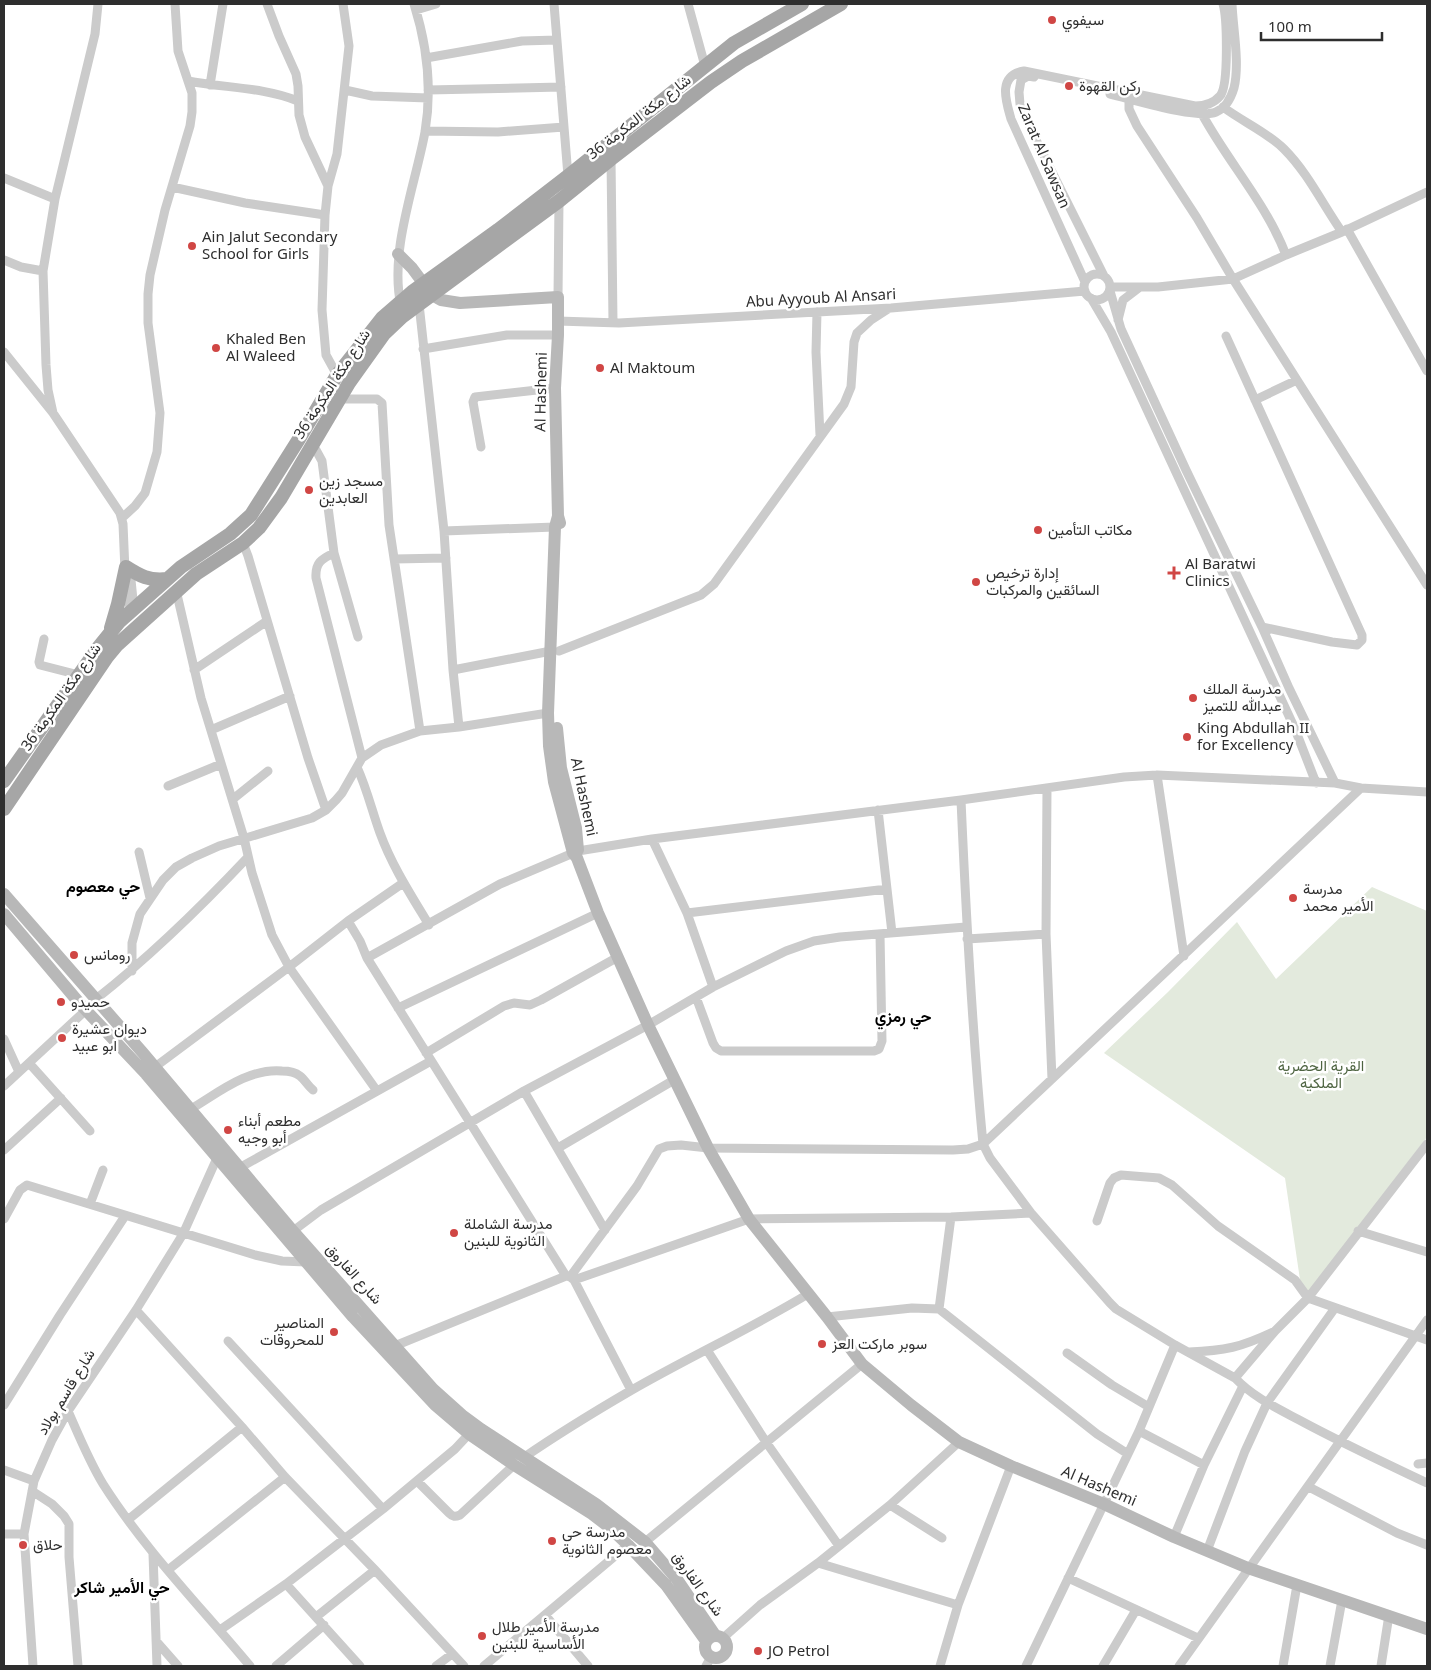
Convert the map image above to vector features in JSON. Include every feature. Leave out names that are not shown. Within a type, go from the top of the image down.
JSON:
[{"type":"main road","name":"شارع مكة المكرمة 36","points":[[4,809],[117,645],[176,590],[196,574],[243,543],[259,528],[281,498],[310,446],[349,383],[423,283],[498,230],[568,176],[734,43],[802,4]]},
{"type":"main road","name":"شارع مكة المكرمة 36","points":[[4,781],[109,633],[181,567],[230,534],[250,515],[299,439],[337,375],[382,318],[419,304],[432,295],[742,61],[842,4]]},
{"type":"main road","points":[[109,633],[126,567],[140,576],[149,579],[167,579]]},
{"type":"main road","points":[[107,657],[108,647],[128,622],[132,610],[144,614],[152,612]]},
{"type":"street","points":[[53,413],[47,373],[43,271],[55,199],[95,34],[98,4]]},
{"type":"street","points":[[122,518],[145,493],[157,452],[160,413],[148,323],[148,294],[152,265],[190,126],[193,104],[188,81],[178,52],[175,4]]},
{"type":"street","points":[[210,85],[222,4]]},
{"type":"street","points":[[267,4],[296,74],[299,115],[305,137],[328,186]]},
{"type":"street","points":[[337,375],[326,354],[322,310],[325,215],[328,186],[337,154],[349,46],[343,4]]},
{"type":"street","points":[[402,309],[398,286],[398,254],[425,131],[428,94],[426,58],[415,7],[436,4]]},
{"type":"street","points":[[554,4],[568,176]]},
{"type":"street","points":[[688,4],[704,66]]},
{"type":"street","name":"Zarat Al Sawsan","points":[[1087,290],[1012,119],[1005,96],[1006,83],[1016,72],[1024,71],[1130,95],[1195,106],[1208,104],[1220,97],[1225,80],[1226,54],[1222,4]]},
{"type":"street","points":[[1232,4],[1236,75],[1230,99],[1215,112],[1202,114],[1130,95],[1028,76],[1024,77],[1020,84],[1020,104],[1032,132],[1104,276],[1108,278],[1118,323],[1335,783]]},
{"type":"street","points":[[426,58],[522,41],[556,40]]},
{"type":"street","points":[[188,81],[271,93],[298,101]]},
{"type":"street","points":[[345,90],[372,96],[561,87]]},
{"type":"street","points":[[1130,95],[1129,109],[1138,126],[1197,218],[1233,280],[1426,583]]},
{"type":"street","points":[[1223,107],[1284,148],[1345,231],[1427,371]]},
{"type":"street","points":[[1202,114],[1255,195],[1276,231],[1286,255]]},
{"type":"street","points":[[425,131],[498,132],[564,127]]},
{"type":"street","points":[[611,159],[613,322]]},
{"type":"street","points":[[4,178],[55,199]]},
{"type":"street","points":[[172,187],[245,203],[325,215]]},
{"type":"street","points":[[1110,289],[1233,280],[1286,255],[1345,231],[1427,192]]},
{"type":"street","points":[[398,254],[412,268],[432,295],[441,300],[460,303],[558,297],[559,201]]},
{"type":"street","points":[[4,260],[21,267],[43,271]]},
{"type":"street","points":[[1104,276],[1091,275],[1087,290],[1111,332],[1294,729],[1316,783]]},
{"type":"street","points":[[1118,323],[1123,300],[1141,287]]},
{"type":"street","points":[[1087,290],[1095,300],[1104,298],[1110,289]]},
{"type":"street","name":"Abu Ayyoub Al Ansari","points":[[558,320],[619,323],[891,308],[1087,290]]},
{"type":"street","name":"Al Hashemi","points":[[558,297],[555,388],[556,522],[560,527],[555,651],[558,775]]},
{"type":"street","points":[[419,304],[444,531],[459,727]]},
{"type":"street","points":[[454,670],[555,651],[701,595],[725,571],[820,435],[844,404],[851,387],[854,342],[857,333],[871,320],[891,308]]},
{"type":"street","points":[[818,312],[816,352],[820,435]]},
{"type":"street","points":[[423,349],[507,335],[558,335]]},
{"type":"street","points":[[1226,336],[1362,635],[1362,640],[1357,645],[1332,642],[1262,627]]},
{"type":"street","points":[[4,352],[53,413],[122,518],[126,567],[125,585],[128,602],[132,610]]},
{"type":"street","points":[[1256,400],[1297,380]]},
{"type":"street","points":[[481,447],[473,402],[474,397],[555,388]]},
{"type":"street","points":[[340,399],[377,399],[382,404],[386,489],[394,559],[420,731]]},
{"type":"street","points":[[310,446],[316,450],[322,461],[334,553],[358,636]]},
{"type":"street","points":[[444,531],[556,522]]},
{"type":"street","points":[[243,543],[308,758],[326,810]]},
{"type":"street","points":[[334,553],[324,557],[318,563],[316,578],[362,758]]},
{"type":"street","points":[[394,559],[446,558]]},
{"type":"street","points":[[176,590],[194,670],[270,931],[289,967],[377,1091]]},
{"type":"street","points":[[194,670],[267,621]]},
{"type":"street","points":[[44,639],[40,665],[79,674]]},
{"type":"street","name":"Al Hashemi","points":[[555,651],[548,713],[549,746],[558,775],[576,854],[598,913],[674,1080],[708,1148],[749,1219],[862,1364],[959,1442],[1248,1568],[1427,1629]]},
{"type":"street","points":[[211,730],[290,696]]},
{"type":"street","points":[[132,971],[132,943],[140,914],[163,880],[176,867],[192,858],[244,838],[312,818],[326,810],[342,793],[362,758],[371,750],[381,745],[420,731],[548,713]]},
{"type":"street","points":[[168,786],[221,764]]},
{"type":"street","points":[[357,767],[380,833],[403,883],[429,925]]},
{"type":"street","points":[[233,799],[268,771]]},
{"type":"street","points":[[1157,775],[1184,956]]},
{"type":"street","points":[[367,958],[500,884],[576,854],[652,839],[961,800],[1124,777],[1157,775],[1335,783],[1361,788],[1427,792]]},
{"type":"street","points":[[1046,788],[1046,934],[1052,1079]]},
{"type":"street","points":[[570,1278],[637,1186],[660,1149],[667,1146],[681,1144],[708,1148],[953,1150],[968,1149],[983,1144],[1361,788]]},
{"type":"street","points":[[961,800],[966,927],[979,1112],[983,1144],[990,1158],[1030,1213],[1116,1309],[1175,1345],[1236,1378],[1243,1386],[1267,1403],[1339,1441],[1427,1483]]},
{"type":"street","points":[[878,810],[892,933]]},
{"type":"street","points":[[652,839],[687,913],[713,987]]},
{"type":"street","points":[[139,852],[150,898]]},
{"type":"street","points":[[4,1086],[94,996],[132,971],[169,938],[248,857]]},
{"type":"street","points":[[155,1067],[348,921],[403,883]]},
{"type":"street","points":[[687,913],[887,889]]},
{"type":"street","name":"شارع الفاروق","points":[[4,894],[241,1168],[358,1313],[436,1405],[469,1434],[596,1504],[645,1542],[676,1578],[715,1638]]},
{"type":"street","points":[[398,1008],[598,913]]},
{"type":"street","name":"شارع الفاروق","points":[[4,914],[84,1007],[146,1074],[306,1262],[358,1313],[397,1346],[447,1402],[519,1462],[592,1514],[628,1544],[715,1638]]},
{"type":"street","points":[[348,921],[360,941],[367,958],[469,1124],[570,1278],[631,1390]]},
{"type":"street","points":[[292,1231],[321,1210],[524,1091],[648,1025],[713,987],[799,945],[840,936],[966,927]]},
{"type":"street","points":[[696,997],[713,1043],[721,1051],[874,1051],[878,1049],[882,1041],[880,934]]},
{"type":"street","points":[[967,938],[1046,934]]},
{"type":"street","points":[[241,1168],[377,1091],[504,1006],[514,1003],[530,1005],[618,956]]},
{"type":"street","points":[[4,1039],[19,1072]]},
{"type":"street","points":[[29,1063],[90,1131]]},
{"type":"street","points":[[191,1109],[248,1076],[261,1071],[294,1072],[312,1090]]},
{"type":"street","points":[[558,1148],[674,1080]]},
{"type":"street","points":[[524,1091],[605,1230]]},
{"type":"street","points":[[4,1150],[61,1098]]},
{"type":"street","points":[[1236,1378],[1275,1331],[1308,1298],[1427,1144]]},
{"type":"street","name":"شارع قاسم بولاد","points":[[33,1666],[24,1534],[33,1486],[52,1440],[68,1411],[136,1310],[183,1234],[217,1158]]},
{"type":"street","points":[[90,1204],[103,1170]]},
{"type":"street","points":[[1096,1221],[1110,1183],[1114,1178],[1121,1175],[1159,1178],[1172,1185],[1218,1226],[1295,1280],[1308,1298],[1427,1340]]},
{"type":"street","points":[[4,1219],[20,1190],[27,1185],[255,1255],[282,1261],[306,1262]]},
{"type":"street","points":[[397,1346],[570,1278],[749,1219],[951,1217],[1030,1213]]},
{"type":"street","points":[[4,1405],[125,1216]]},
{"type":"street","points":[[939,1309],[951,1217]]},
{"type":"street","points":[[1358,1231],[1427,1252]]},
{"type":"street","points":[[417,1481],[449,1514],[456,1516],[519,1462],[556,1436],[631,1390],[808,1294]]},
{"type":"street","points":[[827,1317],[912,1308],[939,1309],[1097,1434],[1128,1454]]},
{"type":"street","points":[[1207,1551],[1245,1451],[1267,1403],[1335,1308]]},
{"type":"street","points":[[136,1310],[285,1477],[464,1666]]},
{"type":"street","points":[[1179,1666],[1427,1320]]},
{"type":"street","points":[[1189,1352],[1234,1348],[1246,1345],[1275,1331]]},
{"type":"street","points":[[228,1341],[383,1510]]},
{"type":"street","points":[[1026,1666],[1139,1431],[1175,1345]]},
{"type":"street","points":[[707,1350],[766,1442],[839,1546]]},
{"type":"street","points":[[1067,1353],[1112,1385],[1149,1407]]},
{"type":"street","points":[[645,1542],[862,1364]]},
{"type":"street","points":[[1174,1537],[1204,1465],[1243,1386]]},
{"type":"street","points":[[68,1411],[84,1448],[103,1484],[153,1554],[250,1666]]},
{"type":"street","points":[[129,1520],[242,1427]]},
{"type":"street","points":[[1139,1431],[1204,1465]]},
{"type":"street","points":[[220,1630],[286,1584],[383,1510],[455,1450],[469,1434]]},
{"type":"street","points":[[715,1638],[728,1645],[726,1653],[718,1662],[705,1650],[715,1638],[818,1563],[890,1505],[959,1442]]},
{"type":"street","points":[[940,1666],[958,1605],[1011,1466]]},
{"type":"street","points":[[4,1470],[33,1486],[64,1516],[69,1524],[70,1565],[78,1666]]},
{"type":"street","points":[[168,1570],[285,1477]]},
{"type":"street","points":[[1309,1487],[1396,1533],[1427,1545]]},
{"type":"street","points":[[890,1505],[942,1538]]},
{"type":"street","points":[[4,1534],[24,1534]]},
{"type":"street","points":[[484,1666],[628,1544]]},
{"type":"street","points":[[153,1554],[157,1666]]},
{"type":"street","points":[[818,1563],[958,1605]]},
{"type":"street","points":[[316,1617],[375,1570]]},
{"type":"street","points":[[1068,1578],[1198,1638]]},
{"type":"street","points":[[286,1584],[360,1666]]},
{"type":"street","points":[[1283,1666],[1296,1584]]},
{"type":"street","points":[[1330,1666],[1342,1600]]},
{"type":"street","points":[[1103,1666],[1136,1610]]},
{"type":"street","points":[[545,1615],[588,1666]]},
{"type":"street","points":[[1381,1666],[1389,1615]]},
{"type":"street","points":[[276,1666],[324,1626]]},
{"type":"street","points":[[156,1641],[178,1666]]},
{"type":"street","points":[[436,1666],[452,1654]]},
{"type":"green space","name":"القرية الحضرية الملكية","points":[[1372,887],[1427,911],[1427,1137],[1303,1300],[1285,1178],[1104,1053],[1237,922],[1276,979]]},
{"type":"place","name":"سيفوي","points":[[1052,20]]},
{"type":"place","name":"ركن القهوة","points":[[1069,86]]},
{"type":"place","name":"Ain Jalut Secondary School for Girls","points":[[192,246]]},
{"type":"place","name":"Khaled Ben Al Waleed","points":[[216,348]]},
{"type":"place","name":"Al Maktoum","points":[[600,368]]},
{"type":"place","name":"مسجد زين العابدين","points":[[309,490]]},
{"type":"place","name":"مكاتب التأمين","points":[[1038,530]]},
{"type":"place","name":"Al Baratwi Clinics","points":[[1174,573]]},
{"type":"place","name":"إدارة ترخيص السائقين والمركبات","points":[[976,582]]},
{"type":"place","name":"مدرسة الملك عبدالله للتميز","points":[[1193,698]]},
{"type":"place","name":"King Abdullah II for Excellency","points":[[1187,737]]},
{"type":"place","name":"مدرسة الأمير محمد","points":[[1293,898]]},
{"type":"place","name":"رومانس","points":[[74,955]]},
{"type":"place","name":"حميدو","points":[[61,1002]]},
{"type":"place","name":"ديوان عشيرة ابو عبيد","points":[[62,1038]]},
{"type":"place","name":"مطعم أبناء أبو وجيه","points":[[228,1130]]},
{"type":"place","name":"مدرسة الشاملة الثانوية للبنين","points":[[454,1233]]},
{"type":"place","name":"المناصير للمحروقات","points":[[334,1332]]},
{"type":"place","name":"سوبر ماركت العز","points":[[822,1344]]},
{"type":"place","name":"مدرسة حي معصوم الثانوية","points":[[552,1541]]},
{"type":"place","name":"حلاق","points":[[23,1545]]},
{"type":"place","name":"مدرسة الأمير طلال الأساسية للبنين","points":[[482,1636]]},
{"type":"place","name":"JO Petrol","points":[[758,1651]]},
{"type":"district","name":"حي معصوم","points":[[103,886]]},
{"type":"district","name":"حي رمزي","points":[[903,1016]]},
{"type":"district","name":"حي الأمير شاكر","points":[[122,1587]]}]
